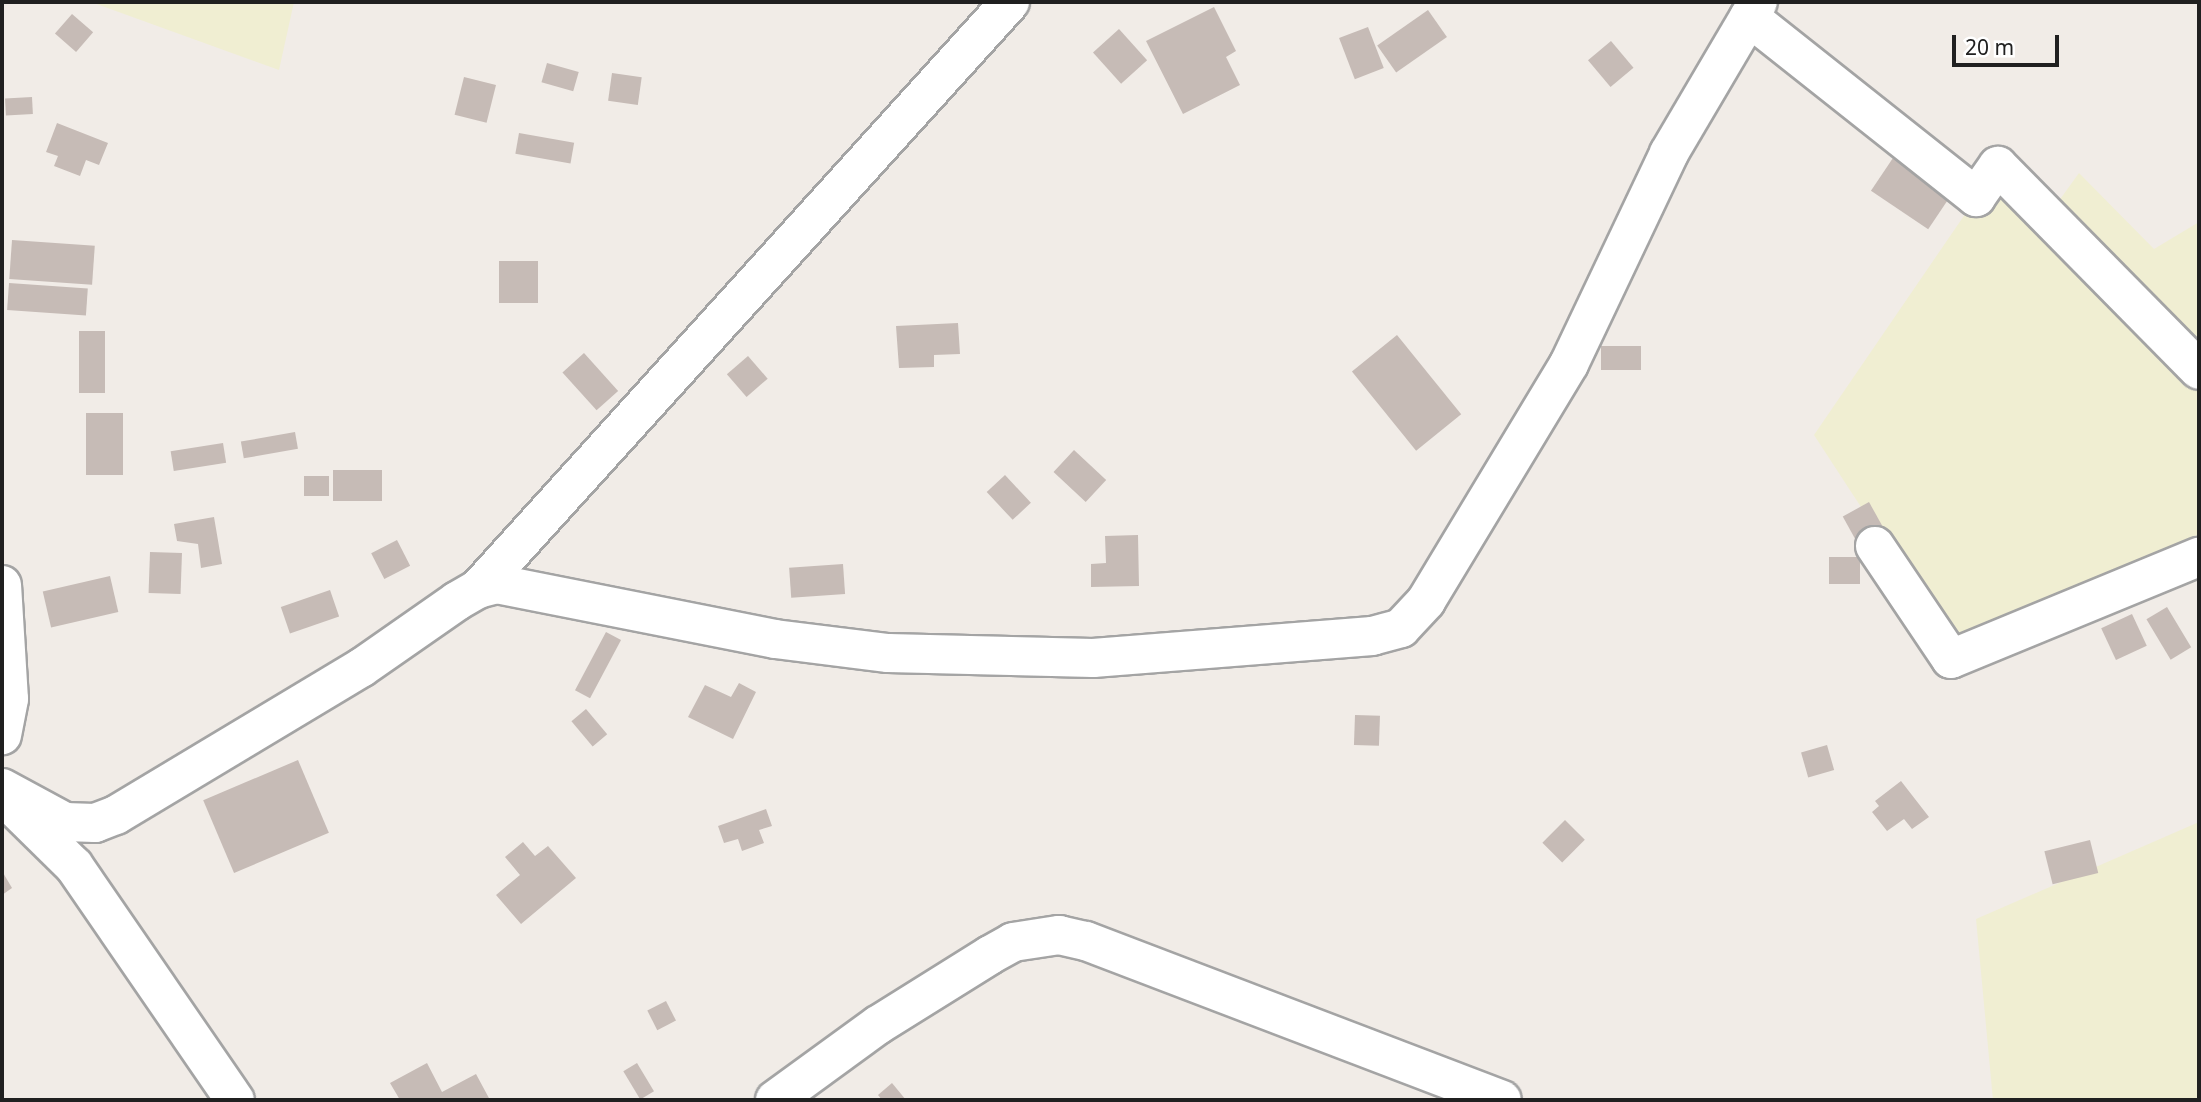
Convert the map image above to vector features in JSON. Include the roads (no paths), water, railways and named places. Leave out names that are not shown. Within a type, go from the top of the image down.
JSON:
[{"type":"street","points":[[2,788],[65,822],[95,823],[116,815],[361,668],[478,589],[1010,2]]},
{"type":"street","points":[[478,589],[497,584],[515,586],[775,639],[888,653],[1093,658],[1372,636],[1402,628],[1426,601],[1569,364],[1669,153],[1754,9],[1976,197],[1998,166],[2199,370]]},
{"type":"street","points":[[1875,546],[1951,659],[2199,557]]},
{"type":"street","points":[[2,585],[9,699],[2,735]]},
{"type":"street","points":[[2,796],[74,866],[234,1100]]},
{"type":"street","points":[[775,1100],[878,1025],[990,955],[1013,942],[1059,934],[1086,941],[1502,1100]]}]
